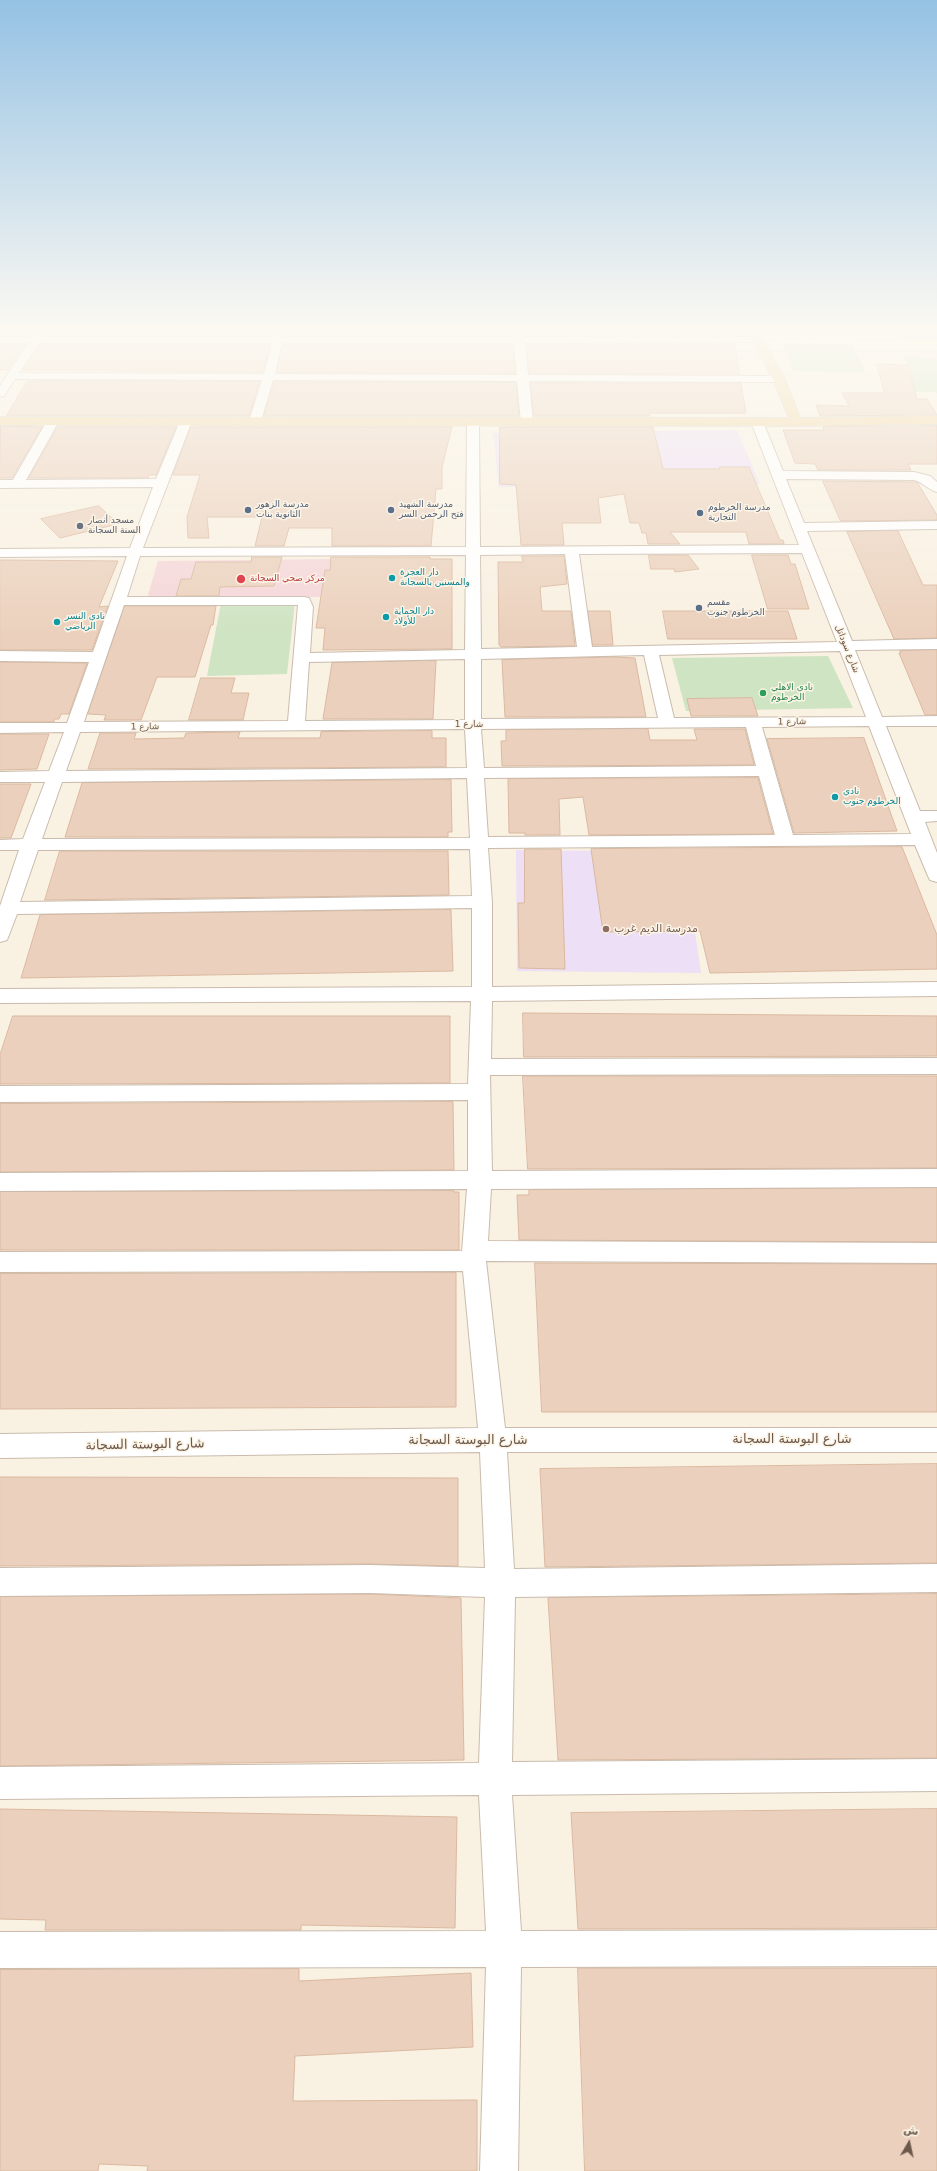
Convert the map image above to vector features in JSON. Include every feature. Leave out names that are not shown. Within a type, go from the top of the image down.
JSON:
[{"type":"street","points":[[17,484],[46,431]]},
{"type":"street","points":[[0,936],[7,896],[30,845],[57,777],[159,483],[182,431]]},
{"type":"street","points":[[473,431],[473,725],[482,902],[482,994],[479,1092],[480,1179],[475,1256],[493,1440],[500,1583],[495,1779],[504,1948],[499,2171]]},
{"type":"street","name":"شارع سوداتل","points":[[761,431],[937,876]]},
{"type":"street","points":[[778,475],[914,476],[926,479],[937,488]]},
{"type":"street","points":[[0,484],[159,483]]},
{"type":"street","points":[[799,527],[937,525]]},
{"type":"street","points":[[571,549],[585,653]]},
{"type":"street","points":[[0,553],[808,549]]},
{"type":"street","points":[[118,601],[304,601],[306,608],[296,726]]},
{"type":"street","points":[[302,658],[585,653],[846,645],[937,644]]},
{"type":"street","points":[[652,651],[667,723]]},
{"type":"street","points":[[0,656],[99,657]]},
{"type":"street","name":"شارع 1","points":[[0,728],[752,723],[937,720]]},
{"type":"street","points":[[752,723],[785,839]]},
{"type":"street","points":[[0,777],[766,771]]},
{"type":"street","points":[[914,816],[937,816]]},
{"type":"street","points":[[0,845],[922,839]]},
{"type":"street","points":[[7,896],[482,902]]},
{"type":"street","points":[[0,996],[482,994],[937,989]]},
{"type":"street","points":[[480,1067],[937,1066]]},
{"type":"street","points":[[0,1094],[479,1092]]},
{"type":"street","points":[[0,1182],[937,1178]]},
{"type":"street","points":[[0,1262],[475,1256],[937,1253]]},
{"type":"street","name":"شارع البوستة السجانة","points":[[0,1446],[493,1440],[937,1440]]},
{"type":"street","points":[[0,1582],[370,1579],[500,1583],[937,1578]]},
{"type":"street","points":[[0,1783],[937,1776]]},
{"type":"street","points":[[0,1950],[937,1948]]},
{"type":"shaded area","points":[[738,431],[760,484],[499,487],[493,433]]},
{"type":"shaded area","name":"مركز صحي السجانة","points":[[331,559],[327,597],[147,598],[158,561]]},
{"type":"shaded area","name":"مدرسة الديم غرب","points":[[516,850],[683,852],[701,973],[517,971]]},
{"type":"green space","points":[[295,602],[287,674],[207,676],[221,603]]},
{"type":"green space","name":"نادي الاهلي الخرطوم","points":[[828,656],[853,708],[686,711],[672,658]]},
{"type":"building","points":[[1,431],[39,431],[12,478],[0,478]]},
{"type":"building","points":[[56,431],[174,431],[156,475],[149,475],[148,478],[29,478]]},
{"type":"building","points":[[189,431],[451,431],[442,467],[442,489],[436,489],[431,546],[332,546],[332,528],[289,528],[284,546],[255,546],[262,517],[207,517],[209,538],[188,538],[187,517],[200,475],[173,475]]},
{"type":"building","points":[[500,431],[654,431],[663,469],[720,469],[719,467],[749,467],[780,540],[783,540],[784,544],[749,544],[746,532],[670,532],[680,544],[648,544],[646,533],[642,533],[639,523],[630,523],[624,494],[598,498],[601,523],[562,523],[564,545],[521,545],[516,485],[500,484]]},
{"type":"building","points":[[783,431],[937,431],[937,464],[908,464],[911,470],[818,470],[815,464],[795,463]]},
{"type":"building","points":[[823,481],[917,482],[937,515],[937,520],[841,521]]},
{"type":"building","points":[[99,506],[118,524],[60,538],[41,519]]},
{"type":"building","points":[[898,531],[923,585],[937,585],[937,638],[894,639],[847,532]]},
{"type":"building","points":[[649,555],[688,555],[699,569],[675,572],[674,569],[651,569]]},
{"type":"building","points":[[752,555],[788,555],[791,564],[795,564],[809,609],[768,609]]},
{"type":"building","points":[[522,556],[564,556],[567,584],[540,587],[542,611],[571,611],[575,646],[501,647],[499,645],[498,562],[523,562]]},
{"type":"building","points":[[252,557],[282,557],[274,586],[220,587],[219,596],[176,596],[181,579],[191,579],[196,562],[251,562]]},
{"type":"building","points":[[331,557],[430,557],[430,559],[452,559],[452,649],[323,650],[325,628],[316,628],[325,570],[330,570]]},
{"type":"building","points":[[0,560],[118,561],[99,607],[108,606],[92,650],[0,650]]},
{"type":"building","points":[[125,606],[216,606],[213,625],[211,625],[195,677],[157,677],[141,720],[104,720],[106,715],[88,714]]},
{"type":"building","points":[[588,611],[610,611],[613,645],[593,645]]},
{"type":"building","points":[[663,611],[788,611],[797,639],[668,639]]},
{"type":"building","points":[[937,650],[937,715],[925,715],[899,653],[901,653],[900,651]]},
{"type":"building","points":[[615,657],[635,658],[646,717],[505,717],[502,660]]},
{"type":"building","points":[[436,661],[433,719],[323,719],[332,663]]},
{"type":"building","points":[[0,662],[87,663],[69,714],[61,714],[59,719],[54,719],[54,722],[0,722]]},
{"type":"building","points":[[201,678],[235,678],[231,693],[249,693],[243,720],[189,720]]},
{"type":"building","points":[[752,698],[758,716],[691,716],[687,699]]},
{"type":"building","points":[[648,729],[650,740],[697,740],[694,729],[745,729],[754,765],[502,766],[501,741],[506,741],[506,730]]},
{"type":"building","points":[[432,731],[432,738],[446,738],[446,767],[88,769],[100,733],[136,733],[134,739],[184,738],[186,733],[240,732],[238,738],[320,738],[321,732]]},
{"type":"building","points":[[0,734],[49,734],[37,769],[0,770]]},
{"type":"building","name":"نادي الخرطوم جنوب","points":[[864,738],[897,831],[794,833],[767,739]]},
{"type":"building","points":[[758,778],[773,834],[589,835],[583,797],[559,799],[560,835],[525,835],[525,833],[509,833],[508,779]]},
{"type":"building","points":[[451,780],[452,832],[448,832],[448,837],[65,837],[82,783]]},
{"type":"building","points":[[0,784],[31,784],[11,838],[0,838]]},
{"type":"building","points":[[902,847],[937,935],[937,969],[710,973],[700,931],[603,932],[591,849]]},
{"type":"building","points":[[525,849],[561,849],[565,969],[519,968],[518,903],[524,903]]},
{"type":"building","points":[[60,851],[448,851],[449,895],[45,900]]},
{"type":"building","points":[[451,910],[453,971],[21,978],[40,915]]},
{"type":"building","points":[[523,1013],[937,1016],[937,1056],[524,1057]]},
{"type":"building","points":[[13,1016],[450,1016],[450,1083],[0,1084],[0,1055]]},
{"type":"building","points":[[523,1076],[937,1076],[937,1168],[528,1169]]},
{"type":"building","points":[[453,1102],[454,1170],[0,1172],[0,1104]]},
{"type":"building","points":[[937,1188],[937,1242],[519,1240],[517,1195],[529,1195],[529,1190]]},
{"type":"building","points":[[0,1192],[459,1192],[459,1250],[0,1250]]},
{"type":"building","points":[[535,1263],[937,1264],[937,1412],[542,1412]]},
{"type":"building","points":[[456,1273],[456,1407],[0,1409],[0,1274]]},
{"type":"building","points":[[937,1464],[937,1563],[545,1567],[540,1469]]},
{"type":"building","points":[[0,1477],[458,1478],[458,1566],[370,1564],[0,1566]]},
{"type":"building","points":[[370,1594],[461,1598],[464,1760],[0,1766],[0,1597]]},
{"type":"building","points":[[937,1594],[937,1758],[558,1760],[548,1598]]},
{"type":"building","points":[[0,1809],[457,1817],[455,1928],[301,1925],[301,1930],[45,1930],[46,1920],[0,1919]]},
{"type":"building","points":[[937,1809],[937,1928],[578,1929],[571,1813]]},
{"type":"building","points":[[578,1968],[937,1968],[937,2171],[585,2171]]},
{"type":"building","points":[[299,1969],[299,1981],[471,1973],[473,2047],[295,2056],[293,2101],[477,2100],[477,2171],[147,2171],[148,2166],[99,2164],[98,2171],[0,2171],[0,1970]]},
{"type":"place","name":"مدرسة الزهور الثانوية بنات","points":[[248,510]]},
{"type":"place","name":"مدرسة الشهيد فتح الرحمن السر","points":[[391,510]]},
{"type":"place","name":"مدرسة الخرطوم التجارية","points":[[700,513]]},
{"type":"place","name":"مسجد أنصار السنة السجانة","points":[[80,526]]},
{"type":"place","name":"دار العجزة والمسنين بالسجانة","points":[[392,578]]},
{"type":"place","name":"مركز صحي السجانة","points":[[241,579]]},
{"type":"place","name":"مقسم الخرطوم جنوب","points":[[699,608]]},
{"type":"place","name":"دار الحماية للأولاد","points":[[386,617]]},
{"type":"place","name":"نادي النسر الرياضي","points":[[57,622]]},
{"type":"place","name":"نادي الاهلي الخرطوم","points":[[763,693]]},
{"type":"place","name":"نادي الخرطوم جنوب","points":[[835,797]]},
{"type":"place","name":"مدرسة الديم غرب","points":[[606,929]]}]
